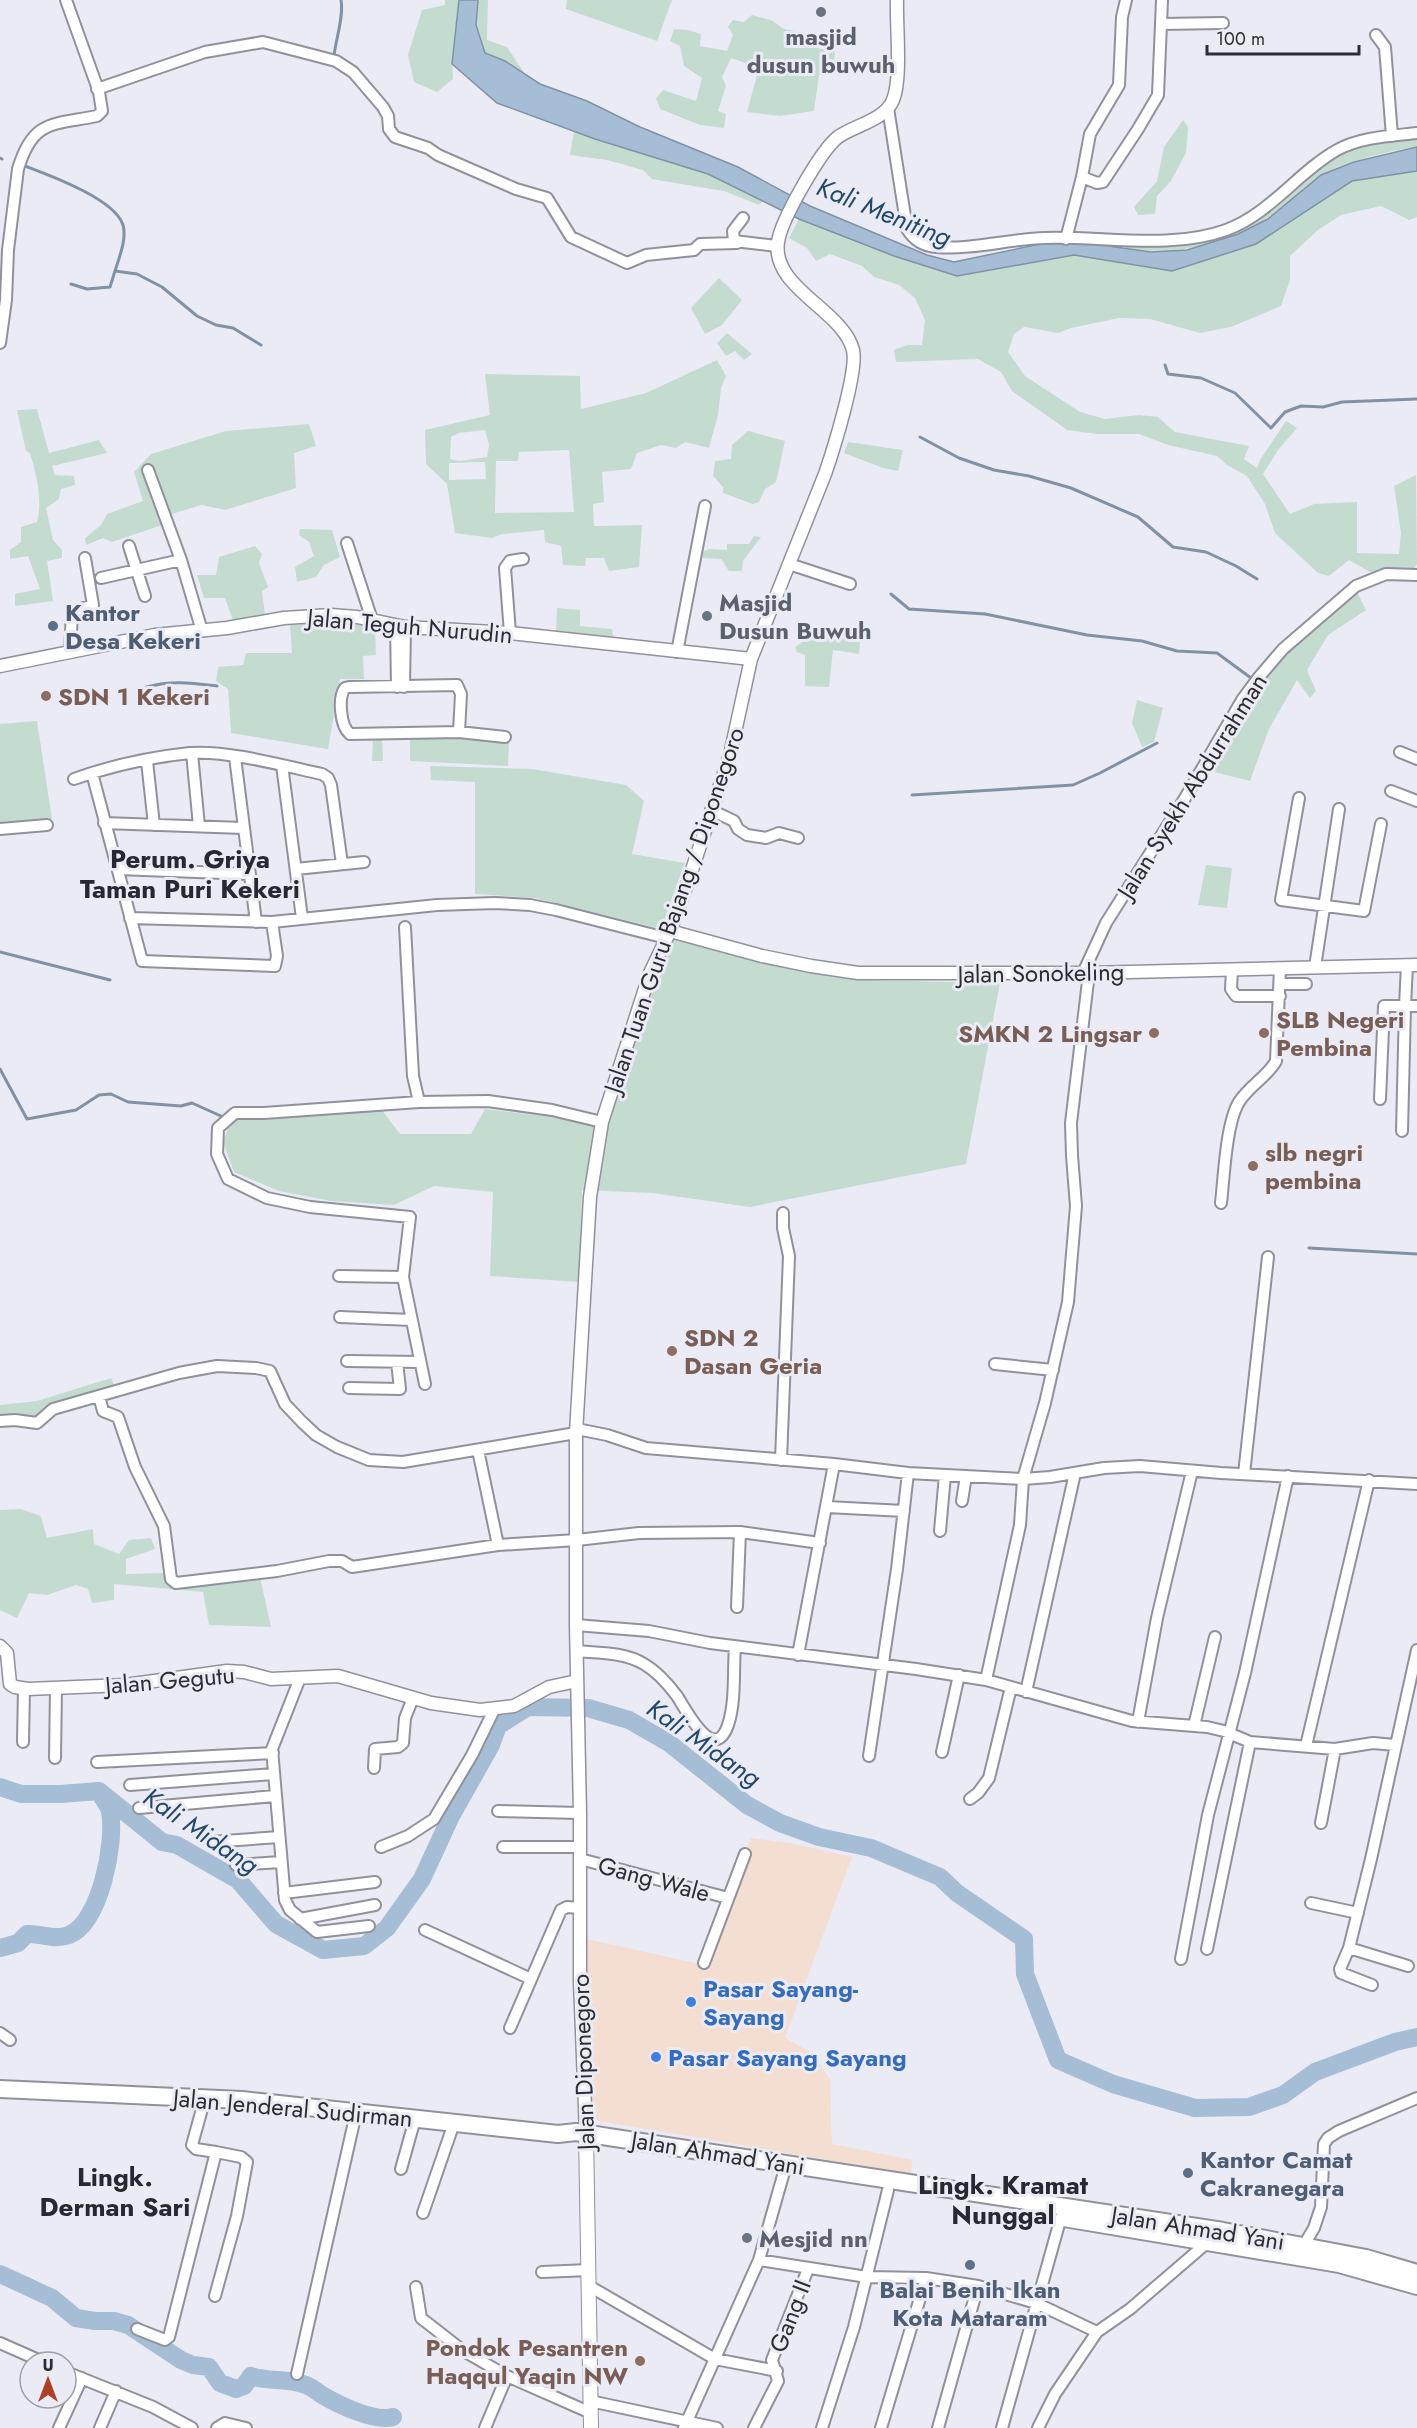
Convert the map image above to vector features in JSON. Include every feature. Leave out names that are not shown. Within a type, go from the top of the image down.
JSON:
[{"type":"highway","name":"Jalan Jenderal Sudirman","points":[[0,2090],[204,2098],[558,2134],[569,2131],[586,2138]]},
{"type":"highway","points":[[586,2138],[888,2190],[917,2189],[1208,2242],[1241,2241],[1339,2264],[1417,2286]]},
{"type":"highway","name":"Jalan Ahmad Yani","points":[[586,2138],[1241,2241],[1304,2245],[1366,2258],[1417,2273]]},
{"type":"main road","name":"Jalan Diponegoro","points":[[586,2138],[591,2428]]},
{"type":"street","points":[[0,343],[6,300],[3,263],[18,169],[30,140],[45,126],[100,115],[102,108],[66,0]]},
{"type":"street","points":[[97,89],[204,52],[263,42],[336,61],[353,72],[383,107],[388,116],[388,129],[394,137],[428,148],[438,155],[516,189],[547,198],[571,237],[627,263],[646,255],[694,250],[700,244],[737,243],[777,246],[783,225],[831,142],[888,108],[894,98],[897,79],[897,0]]},
{"type":"street","points":[[1066,239],[1093,128],[1119,85],[1122,17],[1126,0]]},
{"type":"street","points":[[1082,177],[1097,183],[1103,182],[1158,95],[1162,0]]},
{"type":"street","points":[[1161,24],[1223,23]]},
{"type":"street","points":[[1376,35],[1385,47],[1392,136]]},
{"type":"street","points":[[888,108],[907,229],[912,236],[925,244],[936,247],[969,246],[1029,239],[1185,239],[1219,232],[1253,215],[1338,150],[1359,142],[1417,133]]},
{"type":"street","points":[[737,243],[732,235],[743,218]]},
{"type":"street","name":"Jalan Tuan Guru Bajang / Diponegoro","points":[[578,1696],[576,1651],[577,1431],[590,1197],[602,1122],[643,994],[668,934],[730,755],[751,659],[833,450],[850,380],[853,352],[843,333],[785,273],[778,259],[777,246]]},
{"type":"street","points":[[147,470],[162,503],[202,631]]},
{"type":"street","points":[[677,652],[705,506]]},
{"type":"street","points":[[347,543],[372,620]]},
{"type":"street","points":[[129,546],[145,596]]},
{"type":"street","points":[[70,652],[72,612],[93,605],[85,558]]},
{"type":"street","points":[[510,633],[504,568],[510,561],[524,559]]},
{"type":"street","points":[[100,578],[181,560]]},
{"type":"street","points":[[789,564],[850,584]]},
{"type":"street","name":"Jalan Syekh Abdurrahman","points":[[986,1680],[1020,1525],[1023,1479],[1053,1370],[1068,1302],[1076,1206],[1071,1155],[1071,1124],[1086,973],[1106,923],[1185,798],[1242,700],[1259,677],[1283,649],[1356,586],[1386,574],[1417,575]]},
{"type":"street","name":"Jalan Teguh Nurudin","points":[[0,666],[155,635],[202,631],[260,620],[308,616],[340,616],[400,626],[510,633],[751,659]]},
{"type":"street","points":[[400,626],[401,687]]},
{"type":"street","points":[[459,732],[461,694],[457,685],[345,688],[342,693],[342,712],[346,732],[350,734],[459,732],[505,737]]},
{"type":"street","points":[[1400,752],[1417,759]]},
{"type":"street","points":[[192,753],[199,826]]},
{"type":"street","points":[[74,779],[92,773],[192,753],[235,757],[322,774],[328,778],[342,864]]},
{"type":"street","points":[[235,757],[256,922]]},
{"type":"street","points":[[147,761],[154,825]]},
{"type":"street","points":[[282,765],[302,918]]},
{"type":"street","points":[[92,773],[142,961],[275,966],[277,956],[272,922]]},
{"type":"street","points":[[1391,791],[1417,801]]},
{"type":"street","points":[[1299,798],[1281,900],[1364,910],[1381,824]]},
{"type":"street","points":[[1315,967],[1339,809]]},
{"type":"street","points":[[711,810],[734,821],[738,829],[747,835],[766,838],[779,833],[798,838]]},
{"type":"street","points":[[104,823],[243,828]]},
{"type":"street","points":[[0,829],[47,825]]},
{"type":"street","points":[[296,869],[364,862]]},
{"type":"street","points":[[118,869],[249,874]]},
{"type":"street","points":[[130,918],[272,922],[437,904],[495,903],[556,910],[668,934]]},
{"type":"street","points":[[405,927],[413,1076],[419,1102]]},
{"type":"street","name":"Jalan Sonokeling","points":[[668,934],[762,956],[858,973],[1086,973],[1412,965]]},
{"type":"street","points":[[1402,1131],[1405,1006],[1412,965]]},
{"type":"street","points":[[1221,1203],[1233,1112],[1249,1087],[1271,1069],[1276,1061],[1280,968]]},
{"type":"street","points":[[1232,970],[1231,989],[1236,996],[1306,984]]},
{"type":"street","points":[[1380,1099],[1384,1006],[1417,1006]]},
{"type":"street","points":[[425,1384],[403,1276],[410,1217],[310,1207],[267,1198],[228,1179],[217,1154],[218,1128],[235,1113],[419,1102],[488,1101],[552,1110],[602,1122]]},
{"type":"street","points":[[781,1460],[789,1256],[783,1228],[783,1213]]},
{"type":"street","points":[[1244,1474],[1268,1257]]},
{"type":"street","points":[[339,1275],[403,1276]]},
{"type":"street","points":[[340,1317],[411,1320]]},
{"type":"street","points":[[347,1361],[420,1362]]},
{"type":"street","points":[[349,1388],[400,1389],[397,1362]]},
{"type":"street","points":[[995,1365],[1053,1370]]},
{"type":"street","points":[[0,1421],[15,1420],[37,1423],[54,1409],[149,1380],[218,1366],[256,1368],[273,1374],[285,1404],[316,1435],[361,1457],[382,1462],[403,1462],[577,1431],[606,1435],[646,1448],[834,1464],[908,1473],[1023,1479],[1104,1468],[1140,1466],[1417,1484]]},
{"type":"street","points":[[99,1396],[104,1411],[118,1417],[135,1467],[164,1526],[171,1579],[176,1583],[277,1571],[329,1561],[342,1561],[349,1567],[355,1567],[498,1545],[639,1533],[740,1532],[820,1543]]},
{"type":"street","points":[[478,1450],[498,1545]]},
{"type":"street","points":[[798,1655],[834,1464]]},
{"type":"street","points":[[1138,1722],[1156,1618],[1192,1471]]},
{"type":"street","points":[[869,1756],[908,1473]]},
{"type":"street","points":[[1026,1692],[1075,1473]]},
{"type":"street","points":[[940,1531],[945,1475]]},
{"type":"street","points":[[962,1502],[966,1476]]},
{"type":"street","points":[[1181,1959],[1208,1815],[1231,1734],[1288,1476]]},
{"type":"street","points":[[1306,1746],[1369,1480]]},
{"type":"street","points":[[827,1507],[904,1511]]},
{"type":"street","points":[[737,1607],[740,1532]]},
{"type":"street","points":[[576,1625],[649,1631],[798,1655],[959,1675],[986,1680],[1138,1722],[1207,1727],[1250,1742],[1335,1749],[1372,1743],[1395,1745]]},
{"type":"street","points":[[1194,1726],[1215,1636]]},
{"type":"street","points":[[0,1646],[7,1653],[10,1684],[24,1688],[23,1742]]},
{"type":"street","points":[[576,1651],[615,1654],[643,1663],[660,1676],[677,1696],[690,1719],[705,1735],[713,1739],[721,1736],[728,1724],[735,1646]]},
{"type":"street","points":[[1372,1985],[1340,1972],[1358,1913],[1417,1650]]},
{"type":"street","name":"Jalan Gegutu","points":[[24,1688],[158,1682],[227,1671],[244,1672],[271,1679],[338,1676],[359,1680],[413,1698],[464,1709],[494,1710],[514,1706],[556,1684],[578,1681]]},
{"type":"street","points":[[942,1752],[959,1675]]},
{"type":"street","points":[[300,1678],[281,1724],[273,1753],[284,1893],[290,1910],[317,1932],[369,1926]]},
{"type":"street","points":[[970,1798],[978,1793],[989,1778],[1011,1687]]},
{"type":"street","points":[[55,1758],[56,1688]]},
{"type":"street","name":"Jalan Diponegoro","points":[[578,1696],[580,1981],[586,2138]]},
{"type":"street","points":[[374,1768],[375,1749],[398,1746],[403,1743],[405,1718],[413,1698]]},
{"type":"street","points":[[381,1847],[408,1836],[434,1819],[472,1755],[494,1710]]},
{"type":"street","points":[[1207,1949],[1250,1742]]},
{"type":"street","points":[[1321,1823],[1335,1749]]},
{"type":"street","points":[[97,1762],[273,1753]]},
{"type":"street","points":[[130,1785],[273,1774]]},
{"type":"street","points":[[139,1808],[275,1796]]},
{"type":"street","points":[[498,1811],[580,1813]]},
{"type":"street","points":[[210,1842],[279,1837]]},
{"type":"street","name":"Gang Wale","points":[[503,1847],[580,1853],[728,1898]]},
{"type":"street","name":"Gang Wale","points":[[704,1963],[745,1854]]},
{"type":"street","points":[[236,1866],[281,1862]]},
{"type":"street","points":[[284,1893],[375,1881]]},
{"type":"street","points":[[1311,1903],[1358,1913]]},
{"type":"street","points":[[300,1919],[375,1905]]},
{"type":"street","points":[[510,2028],[561,1910],[567,1907],[580,1908]]},
{"type":"street","points":[[425,1930],[531,1979]]},
{"type":"street","points":[[1349,1948],[1408,1966]]},
{"type":"street","points":[[0,2033],[10,2040]]},
{"type":"street","points":[[204,2098],[192,2145],[196,2149],[241,2157],[247,2162],[237,2216],[215,2296]]},
{"type":"street","points":[[1304,2245],[1314,2228],[1321,2207],[1322,2152],[1328,2138],[1370,2117],[1417,2098]]},
{"type":"street","points":[[297,2374],[356,2113]]},
{"type":"street","points":[[401,2169],[415,2119]]},
{"type":"street","points":[[423,2213],[454,2123]]},
{"type":"street","points":[[137,2329],[165,2340],[169,2337],[216,2152]]},
{"type":"street","points":[[686,2425],[759,2260],[784,2172]]},
{"type":"street","points":[[822,2428],[854,2327],[888,2190]]},
{"type":"street","points":[[1002,2428],[1061,2217]]},
{"type":"street","points":[[1038,2428],[1055,2394],[1097,2332],[1130,2309],[1208,2242]]},
{"type":"street","points":[[759,2260],[867,2277],[926,2278],[978,2286],[1036,2303],[1097,2332]]},
{"type":"street","name":"Gang II","points":[[754,2428],[778,2381],[772,2360],[808,2269]]},
{"type":"street","points":[[542,2272],[589,2270]]},
{"type":"street","points":[[881,2428],[926,2278]]},
{"type":"street","points":[[589,2286],[715,2359],[777,2371]]},
{"type":"street","points":[[938,2428],[978,2286]]},
{"type":"street","points":[[417,2287],[421,2318],[462,2350],[507,2376],[590,2407],[686,2425],[717,2428]]},
{"type":"street","points":[[0,2343],[18,2351]]},
{"type":"street","points":[[78,2376],[153,2407],[192,2428]]},
{"type":"street","points":[[485,2428],[507,2376]]},
{"type":"street","points":[[59,2428],[82,2378]]},
{"type":"street","points":[[100,2428],[116,2391]]},
{"type":"street","points":[[217,2428],[225,2423],[246,2428]]},
{"type":"shaded area","name":"Pasar Sayang- Sayang","points":[[751,1838],[790,1843],[852,1857],[785,2038],[814,2054],[830,2080],[832,2144],[912,2160],[911,2174],[587,2119],[582,1938],[704,1965]]},
{"type":"green space","points":[[445,0],[459,0],[452,64],[453,79],[437,92],[414,82],[408,55],[422,10],[445,5]]},
{"type":"green space","points":[[478,0],[488,0],[487,40],[507,47],[525,74],[505,61],[485,53],[476,25]]},
{"type":"green space","points":[[567,0],[672,0],[657,41],[566,9]]},
{"type":"green space","points":[[752,15],[771,20],[784,29],[795,31],[798,44],[835,52],[833,74],[819,75],[814,111],[780,116],[747,112],[759,68],[731,58],[722,77],[726,86],[718,111],[726,114],[724,128],[700,125],[660,109],[656,98],[663,90],[696,101],[702,78],[684,66],[680,46],[670,41],[674,29],[701,34],[700,46],[727,51],[733,35],[728,27],[733,20],[744,22]]},
{"type":"green space","points":[[1183,120],[1188,127],[1186,153],[1171,181],[1157,196],[1155,214],[1138,215],[1134,207],[1157,181],[1164,147]]},
{"type":"green space","points":[[574,131],[708,174],[763,201],[759,205],[724,191],[652,179],[643,170],[607,160],[570,155]]},
{"type":"green space","points":[[1417,137],[1417,147],[1367,157],[1320,176],[1267,220],[1234,236],[1217,242],[1180,249],[1143,251],[1125,249],[1130,243],[1194,242],[1275,204],[1327,162],[1351,151],[1389,141]]},
{"type":"green space","points":[[1417,171],[1417,217],[1409,220],[1381,206],[1341,215],[1318,230],[1290,256],[1290,280],[1281,306],[1231,327],[1200,333],[1150,319],[1119,318],[1058,333],[1024,327],[1014,334],[1008,352],[1025,376],[1080,412],[1105,419],[1139,415],[1158,417],[1175,432],[1249,446],[1244,459],[1257,468],[1286,421],[1297,428],[1278,450],[1263,474],[1290,514],[1314,504],[1357,502],[1357,553],[1399,554],[1401,533],[1394,486],[1416,475],[1417,564],[1413,570],[1370,572],[1349,560],[1329,576],[1318,573],[1275,533],[1265,504],[1247,476],[1227,465],[1217,456],[1168,445],[1139,434],[1097,434],[1067,430],[1012,391],[1001,372],[978,359],[896,362],[894,350],[907,345],[922,345],[925,320],[915,298],[899,285],[874,277],[862,266],[830,254],[816,261],[807,248],[789,238],[799,219],[894,256],[957,276],[1074,255],[1172,271],[1256,244],[1352,181]]},
{"type":"green space","points":[[719,278],[742,300],[722,325],[705,334],[691,308]]},
{"type":"green space","points":[[727,333],[752,354],[744,360],[735,351],[726,356],[717,343]]},
{"type":"green space","points":[[717,360],[726,376],[721,388],[718,415],[709,448],[685,442],[676,448],[661,445],[637,453],[631,469],[602,472],[604,502],[593,504],[594,526],[642,525],[639,567],[609,571],[604,558],[586,558],[585,566],[563,565],[561,546],[545,542],[544,530],[502,534],[492,538],[455,533],[447,484],[426,464],[425,430],[490,415],[485,374],[580,376],[581,409],[646,393]],"holes":[[[485,430],[489,445],[487,457],[459,461],[450,459],[451,437],[459,433]],[[569,450],[574,512],[495,513],[496,461],[518,461],[519,452]],[[485,462],[486,479],[449,480],[449,463]]]},
{"type":"green space","points":[[37,409],[49,453],[99,440],[107,453],[52,466],[55,475],[74,476],[75,485],[61,489],[59,499],[46,508],[53,540],[62,550],[62,558],[47,561],[53,601],[15,606],[15,594],[40,589],[28,556],[10,559],[10,550],[21,542],[21,527],[37,522],[39,514],[36,478],[30,453],[26,451],[17,410]]},
{"type":"green space","points":[[309,424],[316,446],[294,453],[296,488],[225,510],[202,505],[161,517],[162,525],[112,542],[103,538],[86,545],[85,538],[101,525],[107,514],[143,501],[134,472],[151,454],[226,431]]},
{"type":"green space","points":[[748,431],[785,441],[776,482],[765,489],[759,502],[753,504],[723,493],[723,487],[713,476],[715,461],[731,459],[732,445]]},
{"type":"green space","points":[[848,442],[903,450],[898,471],[883,468],[844,453]]},
{"type":"green space","points":[[300,529],[332,530],[340,557],[324,565],[316,577],[297,582],[295,567],[314,556],[309,542],[299,535]]},
{"type":"green space","points":[[754,536],[761,537],[743,561],[742,571],[729,571],[721,559],[703,558],[703,552],[709,549],[727,550],[727,544],[749,544]]},
{"type":"green space","points":[[255,546],[262,554],[259,563],[268,587],[262,591],[265,615],[233,620],[225,598],[204,598],[197,575],[216,575],[219,557]]},
{"type":"green space","points":[[1357,592],[1366,610],[1328,635],[1307,670],[1316,691],[1310,698],[1297,680],[1269,729],[1250,781],[1206,770],[1262,681],[1279,660]]},
{"type":"green space","points":[[557,608],[580,610],[580,626],[612,629],[614,641],[556,633]]},
{"type":"green space","points":[[334,622],[375,629],[376,655],[363,656],[364,679],[340,679],[328,749],[231,733],[228,689],[216,681],[218,667],[243,665],[246,653],[292,653],[290,625]]},
{"type":"green space","points":[[807,630],[860,642],[859,654],[833,650],[829,687],[805,686],[805,655],[797,652],[795,647],[801,643]]},
{"type":"green space","points":[[1137,700],[1163,708],[1154,742],[1142,747],[1132,723]]},
{"type":"green space","points":[[37,721],[52,819],[0,824],[0,724]]},
{"type":"green space","points":[[382,736],[383,761],[372,761],[373,737]]},
{"type":"green space","points":[[458,736],[509,741],[508,766],[410,761],[410,737]]},
{"type":"green space","points":[[430,766],[532,769],[626,785],[644,801],[632,854],[685,863],[661,929],[536,898],[475,894],[475,782],[431,780]]},
{"type":"green space","points":[[1206,865],[1232,868],[1227,908],[1198,905]]},
{"type":"green space","points":[[674,940],[765,962],[857,980],[1000,983],[966,1164],[750,1207],[653,1193],[582,1190],[579,1282],[490,1276],[493,1192],[434,1186],[394,1205],[331,1201],[279,1191],[234,1172],[223,1142],[232,1119],[261,1120],[381,1109],[400,1134],[471,1134],[485,1109],[608,1124],[642,1013]]},
{"type":"green space","points":[[111,1378],[115,1387],[48,1408],[31,1418],[0,1416],[0,1405],[37,1401]]},
{"type":"green space","points":[[21,1509],[41,1516],[47,1538],[93,1529],[94,1544],[119,1554],[129,1540],[151,1538],[155,1549],[126,1559],[126,1574],[164,1573],[175,1586],[260,1577],[271,1627],[209,1625],[203,1592],[114,1584],[114,1600],[92,1603],[88,1589],[76,1585],[47,1595],[29,1593],[17,1618],[0,1610],[0,1510]]},
{"type":"water","points":[[459,0],[478,0],[476,25],[485,53],[505,61],[540,84],[587,101],[640,127],[738,167],[810,206],[927,255],[954,262],[1050,242],[1094,244],[1151,252],[1187,250],[1238,234],[1268,219],[1321,175],[1354,162],[1417,147],[1417,171],[1352,181],[1256,244],[1172,271],[1074,255],[957,276],[894,256],[799,219],[708,174],[595,139],[497,103],[452,64]]},
{"type":"waterway","points":[[334,56],[341,20],[341,0]]},
{"type":"waterway","points":[[25,166],[80,189],[108,206],[117,215],[123,225],[124,236],[115,271]]},
{"type":"waterway","points":[[71,284],[87,289],[110,287],[115,271],[137,274],[162,287],[197,316],[216,325],[233,328],[261,345]]},
{"type":"waterway","points":[[1165,365],[1168,374],[1201,378],[1235,393],[1271,428],[1285,412],[1301,406],[1323,407],[1342,402],[1417,399]]},
{"type":"waterway","points":[[920,437],[959,458],[994,470],[1029,476],[1071,488],[1138,517],[1173,547],[1206,552],[1257,579]]},
{"type":"waterway","points":[[891,594],[909,609],[985,614],[1087,635],[1142,641],[1177,651],[1217,653],[1251,678]]},
{"type":"waterway","points":[[147,687],[173,683],[217,686]]},
{"type":"waterway","points":[[912,795],[1073,785],[1157,743]]},
{"type":"waterway","points":[[0,952],[110,980]]},
{"type":"waterway","points":[[0,1069],[27,1119],[76,1110],[99,1095],[111,1094],[128,1102],[181,1106],[192,1103],[221,1116]]},
{"type":"waterway","points":[[1309,1248],[1417,1254]]},
{"type":"waterway","name":"Kali Midang","points":[[0,1787],[21,1794],[99,1791],[162,1842],[177,1845],[238,1880],[276,1924],[323,1950],[364,1946],[387,1928],[422,1879],[451,1816],[491,1745],[498,1726],[528,1707],[588,1708],[629,1720],[669,1743],[747,1805],[780,1823],[819,1837],[871,1848],[940,1877],[957,1893],[1024,1939],[1025,1974],[1058,2060],[1113,2084],[1195,2108],[1249,2107],[1283,2095],[1315,2072],[1395,2042],[1417,2037]]},
{"type":"waterway","points":[[0,1948],[18,1943],[27,1934],[64,1937],[80,1928],[89,1915],[103,1880],[110,1842],[110,1812],[101,1795]]},
{"type":"waterway","points":[[0,2274],[52,2298],[76,2318],[114,2321],[128,2325],[181,2360],[193,2365],[209,2367],[220,2383],[236,2389],[244,2386],[251,2376],[292,2381],[308,2386],[357,2412],[376,2417],[393,2417]]},
{"type":"place","name":"masjid dusun buwuh","points":[[821,12]]},
{"type":"place","name":"Masjid Dusun Buwuh","points":[[707,616]]},
{"type":"place","name":"Kantor Desa Kekeri","points":[[53,626]]},
{"type":"place","name":"SDN 1 Kekeri","points":[[46,696]]},
{"type":"place","name":"SMKN 2 Lingsar","points":[[1154,1033]]},
{"type":"place","name":"SLB Negeri Pembina","points":[[1264,1033]]},
{"type":"place","name":"slb negri pembina","points":[[1253,1166]]},
{"type":"place","name":"SDN 2 Dasan Geria","points":[[672,1351]]},
{"type":"place","name":"Pasar Sayang- Sayang","points":[[691,2002]]},
{"type":"place","name":"Pasar Sayang Sayang","points":[[656,2057]]},
{"type":"place","name":"Kantor Camat Cakranegara","points":[[1188,2173]]},
{"type":"place","name":"Mesjid nn","points":[[747,2238]]},
{"type":"place","name":"Balai Benih Ikan Kota Mataram","points":[[970,2265]]},
{"type":"place","name":"Pondok Pesantren Haqqul Yaqin NW","points":[[640,2361]]},
{"type":"district","name":"Perum. Griya Taman Puri Kekeri","points":[[190,874]]},
{"type":"district","name":"Lingk. Derman Sari","points":[[115,2192]]},
{"type":"district","name":"Lingk. Kramat Nunggal","points":[[1003,2200]]},
{"type":"water label","name":"Kali Meniting","points":[[884,212]]}]
